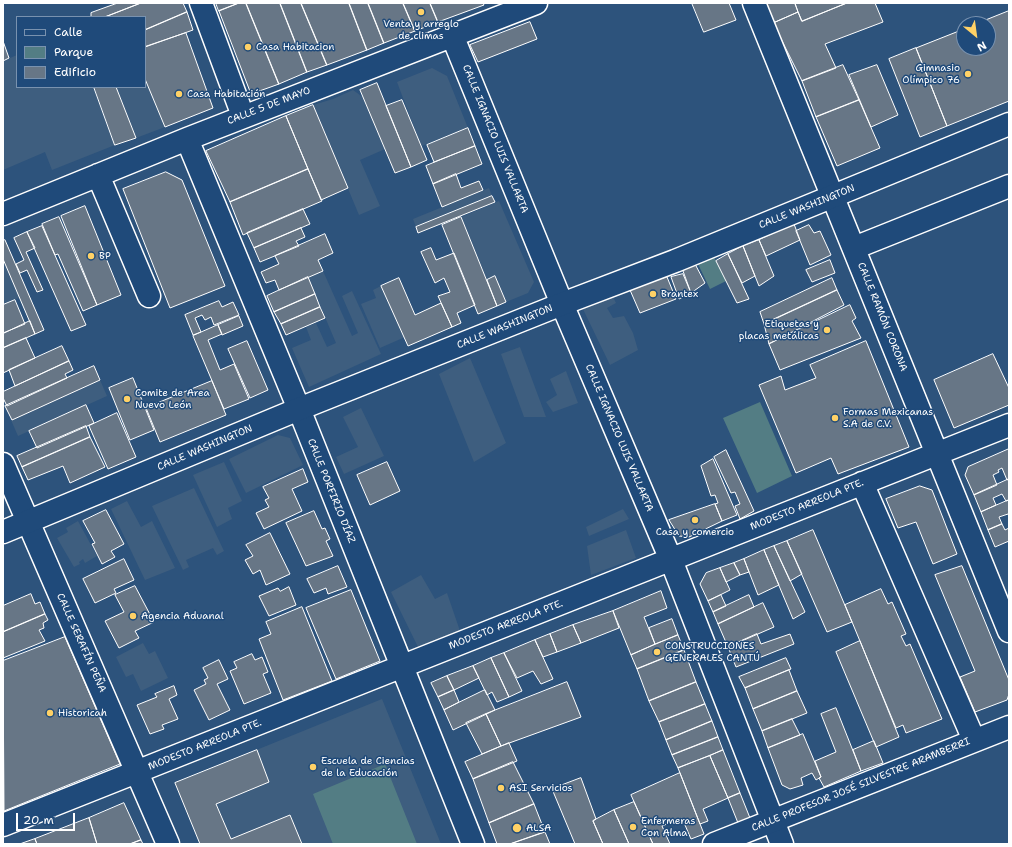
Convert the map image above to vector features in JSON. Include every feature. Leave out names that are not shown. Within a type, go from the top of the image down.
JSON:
[{"type":"street","points":[[201,3],[244,116]]},
{"type":"street","name":"CALLE 5 DE MAYO","points":[[3,214],[244,116],[536,3]]},
{"type":"street","name":"CALLE RAMÓN CORONA","points":[[754,3],[1009,631]]},
{"type":"street","name":"CALLE IGNACIO LUIS VALLARTA","points":[[452,35],[562,304],[671,560],[782,844]]},
{"type":"street","name":"CALLE WASHINGTON","points":[[3,532],[299,409],[562,304],[675,262],[1009,124]]},
{"type":"street","name":"CALLE PORFIRIO DÍAZ","points":[[187,139],[299,409],[473,844]]},
{"type":"street","points":[[98,175],[149,296]]},
{"type":"street","points":[[854,248],[1009,186]]},
{"type":"street","name":"MODESTO ARREOLA PTE.","points":[[3,825],[1009,425]]},
{"type":"street","name":"CALLE SERAFÍN PEÑA","points":[[3,464],[168,844]]},
{"type":"street","points":[[862,483],[974,740]]},
{"type":"street","name":"CALLE PROFESOR JOSÉ SILVESTRE ARAMBERRI","points":[[714,844],[1009,727]]},
{"type":"shaded area","points":[[16,55],[16,88],[93,88],[115,145],[52,170],[45,152],[3,170],[3,61]]},
{"type":"shaded area","points":[[432,68],[447,76],[468,128],[421,146],[397,82]]},
{"type":"shaded area","points":[[146,81],[165,127],[136,138],[116,88],[146,88]]},
{"type":"shaded area","points":[[353,90],[364,98],[385,149],[360,160],[380,206],[359,215],[313,105],[333,99]]},
{"type":"shaded area","points":[[489,188],[492,196],[416,227],[413,219]]},
{"type":"shaded area","points":[[499,201],[534,282],[528,293],[506,302],[495,276],[487,280],[461,217]]},
{"type":"shaded area","points":[[3,257],[21,297],[3,305]]},
{"type":"shaded area","points":[[323,271],[352,336],[358,333],[342,296],[352,291],[381,354],[309,387],[292,348],[311,340],[306,327],[316,323],[327,347],[336,343],[308,277]]},
{"type":"shaded area","points":[[381,286],[405,337],[380,348],[361,304],[376,298],[373,290]]},
{"type":"shaded area","points":[[611,293],[616,303],[607,308],[613,318],[624,316],[633,333],[638,350],[610,365],[581,305]]},
{"type":"shaded area","points":[[520,347],[546,417],[524,417],[501,354]]},
{"type":"shaded area","points":[[470,358],[506,443],[474,462],[439,374]]},
{"type":"shaded area","points":[[566,371],[578,403],[553,412],[546,402],[557,395],[550,379]]},
{"type":"shaded area","points":[[100,380],[107,396],[18,436],[11,420]]},
{"type":"shaded area","points":[[361,408],[384,456],[344,474],[336,457],[358,447],[343,417]]},
{"type":"shaded area","points":[[278,435],[290,438],[303,465],[246,493],[229,459]]},
{"type":"shaded area","points":[[224,462],[242,501],[228,508],[232,519],[217,527],[193,475]]},
{"type":"shaded area","points":[[194,488],[224,551],[217,555],[213,548],[186,560],[189,567],[183,570],[152,506]]},
{"type":"shaded area","points":[[127,501],[141,527],[152,521],[175,568],[145,580],[111,509]]},
{"type":"shaded area","points":[[623,509],[629,519],[589,536],[586,527]]},
{"type":"shaded area","points":[[78,521],[97,556],[85,563],[83,559],[79,562],[80,564],[74,567],[57,538],[68,532],[66,528]]},
{"type":"shaded area","points":[[626,530],[636,558],[591,575],[587,546]]},
{"type":"shaded area","points":[[421,575],[435,599],[447,593],[460,631],[418,647],[391,592]]},
{"type":"shaded area","points":[[143,643],[149,654],[155,651],[168,678],[141,691],[133,674],[126,677],[116,657]]},
{"type":"shaded area","name":"Escuela de Ciencias de la Educación","points":[[382,699],[441,844],[200,844],[175,783]]},
{"type":"green space","points":[[714,257],[726,281],[710,289],[698,264]]},
{"type":"green space","points":[[760,402],[792,476],[757,493],[723,418]]},
{"type":"green space","points":[[385,764],[417,844],[333,844],[313,794]]},
{"type":"building","points":[[118,3],[141,3],[108,16],[91,16],[91,13]]},
{"type":"building","points":[[141,3],[183,3],[187,12],[146,30],[146,16],[108,16]]},
{"type":"building","points":[[216,3],[239,3],[219,11]]},
{"type":"building","name":"Casa Habitacion","points":[[239,3],[246,3],[279,84],[251,94],[219,11]]},
{"type":"building","points":[[246,3],[280,3],[307,72],[279,84]]},
{"type":"building","points":[[280,3],[301,3],[327,65],[307,72]]},
{"type":"building","points":[[301,3],[349,3],[367,50],[327,65]]},
{"type":"building","points":[[349,3],[368,3],[384,43],[367,50]]},
{"type":"building","points":[[368,3],[403,3],[415,31],[384,43]]},
{"type":"building","name":"Venta y arreglo de climas","points":[[403,3],[430,3],[438,22],[415,31]]},
{"type":"building","points":[[430,3],[483,3],[484,5],[438,22]]},
{"type":"building","points":[[692,3],[729,3],[736,20],[704,32]]},
{"type":"building","points":[[765,3],[795,3],[798,12],[773,23]]},
{"type":"building","points":[[795,3],[847,3],[802,21]]},
{"type":"building","points":[[847,3],[875,3],[883,22],[825,44],[836,68],[802,81],[773,23],[798,12],[802,21]]},
{"type":"building","name":"Gimnasio Olímpico 76","points":[[1009,11],[1009,101],[947,126],[916,48],[956,32],[956,56],[996,56],[996,16]]},
{"type":"building","points":[[187,12],[193,30],[146,47],[146,30]]},
{"type":"building","points":[[530,22],[537,39],[478,62],[470,45]]},
{"type":"building","name":"Casa Habitación","points":[[186,33],[213,108],[165,127],[146,81],[146,47]]},
{"type":"building","points":[[3,41],[9,58],[3,61]]},
{"type":"building","points":[[916,48],[947,126],[920,137],[889,59]]},
{"type":"building","points":[[843,65],[859,100],[816,117],[802,81]]},
{"type":"building","points":[[877,65],[898,115],[871,127],[849,75]]},
{"type":"building","points":[[377,83],[411,167],[395,173],[360,90]]},
{"type":"building","points":[[94,88],[116,88],[136,138],[115,145]]},
{"type":"building","points":[[402,100],[427,160],[411,167],[386,106]]},
{"type":"building","points":[[859,100],[880,148],[837,166],[816,117]]},
{"type":"building","points":[[313,105],[348,188],[321,200],[286,116]]},
{"type":"building","points":[[286,116],[308,169],[230,202],[206,151]]},
{"type":"building","points":[[468,128],[475,146],[434,162],[427,145]]},
{"type":"building","points":[[475,146],[482,164],[433,184],[426,166]]},
{"type":"building","points":[[308,169],[322,201],[243,235],[230,202]]},
{"type":"building","points":[[166,172],[182,180],[225,286],[170,308],[123,189]]},
{"type":"building","points":[[456,174],[461,188],[479,181],[483,190],[442,207],[433,184]]},
{"type":"building","points":[[492,196],[495,202],[418,233],[416,227]]},
{"type":"building","name":"BP","points":[[85,206],[121,295],[97,305],[61,216]]},
{"type":"building","points":[[303,209],[310,224],[254,248],[247,233]]},
{"type":"building","points":[[59,217],[97,305],[83,311],[58,254],[55,255],[42,224]]},
{"type":"building","points":[[461,217],[497,306],[478,314],[442,225]]},
{"type":"building","points":[[794,224],[800,240],[766,256],[759,240]]},
{"type":"building","points":[[809,225],[814,233],[820,231],[831,255],[810,265],[796,231]]},
{"type":"building","points":[[42,226],[86,325],[71,331],[27,232]]},
{"type":"building","points":[[301,228],[305,237],[296,241],[299,246],[260,262],[254,248]]},
{"type":"building","points":[[27,232],[35,248],[26,252],[43,290],[37,292],[27,270],[20,273],[16,264],[24,260],[14,238]]},
{"type":"building","points":[[325,234],[333,253],[318,260],[323,271],[279,290],[275,280],[266,283],[261,272],[279,264],[275,256]]},
{"type":"building","points":[[5,240],[44,330],[35,334],[3,259],[3,241]]},
{"type":"building","points":[[759,240],[774,276],[759,286],[743,246]]},
{"type":"building","points":[[743,246],[755,276],[742,283],[728,254]]},
{"type":"building","points":[[431,248],[436,260],[454,253],[475,305],[457,313],[461,323],[452,327],[438,296],[450,292],[444,278],[435,283],[421,252]]},
{"type":"building","points":[[728,254],[749,299],[737,303],[716,261]]},
{"type":"building","points":[[830,260],[835,273],[812,282],[806,270]]},
{"type":"building","points":[[695,264],[705,283],[691,293],[683,271]]},
{"type":"building","points":[[683,274],[691,293],[679,299],[671,277]]},
{"type":"building","points":[[495,276],[506,302],[497,306],[487,280]]},
{"type":"building","points":[[308,277],[315,294],[274,312],[267,296]]},
{"type":"building","name":"Brantex","points":[[667,277],[676,299],[640,313],[630,290]]},
{"type":"building","points":[[399,278],[415,315],[441,303],[452,327],[408,346],[381,286]]},
{"type":"building","points":[[832,278],[837,290],[764,324],[760,312]]},
{"type":"building","points":[[837,290],[844,305],[769,344],[764,324]]},
{"type":"building","points":[[315,294],[320,307],[281,324],[274,312]]},
{"type":"building","points":[[15,300],[25,324],[3,333],[3,305]]},
{"type":"building","points":[[219,301],[222,307],[233,302],[239,315],[214,325],[211,317],[205,320],[202,315],[195,318],[201,332],[193,335],[185,315]]},
{"type":"building","name":"Etiquetas y placas metálicas","points":[[850,305],[856,318],[852,321],[861,338],[780,370],[769,344]]},
{"type":"building","points":[[320,307],[325,318],[286,335],[281,324]]},
{"type":"building","points":[[239,316],[243,326],[222,335],[218,325]]},
{"type":"building","points":[[30,321],[35,334],[3,348],[3,334]]},
{"type":"building","points":[[218,325],[222,334],[208,340],[220,370],[234,364],[249,399],[224,409],[193,336]]},
{"type":"building","points":[[26,338],[35,358],[3,373],[3,348]]},
{"type":"building","points":[[247,341],[268,390],[250,398],[228,349]]},
{"type":"building","name":"Formas Mexicanas S.A de C.V.","points":[[866,341],[909,447],[838,474],[831,458],[796,473],[759,385],[781,376],[785,390],[816,378],[810,365]]},
{"type":"building","points":[[62,346],[69,361],[15,386],[9,370]]},
{"type":"building","points":[[993,354],[1009,388],[1009,405],[954,428],[934,380]]},
{"type":"building","points":[[69,361],[73,370],[65,374],[67,378],[7,406],[3,398],[3,392]]},
{"type":"building","points":[[94,366],[100,380],[12,420],[5,406]]},
{"type":"building","name":"Comite de Area Nuevo León","points":[[133,378],[154,430],[130,440],[109,388]]},
{"type":"building","points":[[212,381],[226,415],[160,442],[146,408]]},
{"type":"building","points":[[86,405],[94,423],[37,448],[29,431]]},
{"type":"building","points":[[117,413],[136,457],[108,469],[89,426]]},
{"type":"building","points":[[86,426],[90,437],[22,467],[17,456]]},
{"type":"building","points":[[90,437],[105,467],[70,483],[63,466],[28,480],[22,467]]},
{"type":"building","points":[[1009,449],[1009,479],[1007,480],[1002,468],[998,470],[999,472],[993,475],[997,485],[974,495],[965,475],[968,467]]},
{"type":"building","points":[[726,450],[754,511],[740,519],[735,506],[740,504],[735,492],[731,493],[714,457]]},
{"type":"building","points":[[713,459],[737,515],[722,521],[715,504],[718,503],[715,495],[711,496],[701,466]]},
{"type":"building","points":[[387,462],[400,491],[370,505],[357,475]]},
{"type":"building","points":[[303,469],[308,482],[292,489],[302,511],[264,529],[256,513],[269,507],[265,500],[269,498],[263,487]]},
{"type":"building","points":[[1009,479],[1009,500],[1006,501],[1002,494],[993,498],[996,505],[981,512],[974,495]]},
{"type":"building","points":[[920,486],[932,490],[957,554],[933,564],[916,522],[898,528],[886,499]]},
{"type":"building","points":[[1009,500],[1009,516],[1008,514],[999,517],[1002,524],[988,530],[981,512]]},
{"type":"building","name":"Casa y comercio","points":[[715,504],[722,521],[689,537],[679,536],[669,520]]},
{"type":"building","points":[[106,510],[124,544],[111,551],[115,557],[102,564],[92,544],[95,543],[83,521]]},
{"type":"building","points":[[314,511],[322,529],[325,528],[330,539],[326,541],[333,556],[306,566],[286,523]]},
{"type":"building","points":[[1002,524],[1005,530],[1009,528],[1009,541],[995,547],[988,530]]},
{"type":"building","points":[[813,530],[852,622],[827,632],[787,541]]},
{"type":"building","points":[[270,533],[290,574],[266,585],[260,570],[253,574],[245,560],[253,556],[246,545]]},
{"type":"building","points":[[787,541],[802,574],[790,581],[774,546]]},
{"type":"building","points":[[774,546],[805,612],[793,619],[764,550]]},
{"type":"building","points":[[764,550],[779,585],[758,595],[744,559]]},
{"type":"building","points":[[124,559],[134,580],[114,589],[116,593],[95,603],[83,579]]},
{"type":"building","points":[[744,559],[749,572],[740,575],[734,563]]},
{"type":"building","points":[[734,563],[740,575],[726,582],[720,568]]},
{"type":"building","points":[[338,566],[347,587],[328,594],[326,588],[314,593],[307,579]]},
{"type":"building","points":[[962,566],[1009,680],[1009,694],[1007,700],[975,712],[960,677],[975,671],[935,575]]},
{"type":"building","points":[[720,568],[730,590],[708,601],[700,584],[706,573]]},
{"type":"building","name":"Agencia Aduanal","points":[[135,586],[154,622],[135,631],[139,638],[119,648],[105,621],[124,612],[115,595]]},
{"type":"building","points":[[289,587],[296,605],[269,616],[259,596],[278,588],[280,591]]},
{"type":"building","points":[[881,589],[888,604],[892,602],[906,634],[901,636],[906,646],[910,644],[942,719],[906,733],[903,725],[896,728],[845,605]]},
{"type":"building","points":[[351,590],[380,661],[336,679],[306,608]]},
{"type":"building","points":[[661,591],[667,608],[644,617],[655,644],[631,655],[613,611]]},
{"type":"building","points":[[31,594],[35,604],[40,602],[45,614],[3,632],[3,606]]},
{"type":"building","points":[[721,595],[726,606],[713,612],[708,601]]},
{"type":"building","points":[[749,595],[754,607],[718,624],[713,612]]},
{"type":"building","points":[[763,603],[774,627],[728,647],[718,624]]},
{"type":"building","points":[[302,607],[332,681],[283,700],[259,639],[271,634],[266,622]]},
{"type":"building","points":[[613,611],[619,628],[581,643],[573,625]]},
{"type":"building","points":[[45,614],[48,620],[43,623],[44,628],[39,630],[45,641],[3,658],[3,632]]},
{"type":"building","points":[[672,619],[678,635],[655,644],[649,628]]},
{"type":"building","points":[[573,625],[581,643],[557,652],[550,634]]},
{"type":"building","points":[[550,634],[557,652],[543,657],[535,640]]},
{"type":"building","points":[[757,634],[761,644],[790,634],[794,644],[736,667],[728,647]]},
{"type":"building","name":"CONSTRUCCIONES GENERALES CANTÚ","points":[[678,635],[684,650],[637,669],[631,655]]},
{"type":"building","name":"Historicah","points":[[65,637],[120,764],[4,811],[3,661]]},
{"type":"building","points":[[535,640],[553,679],[541,684],[533,671],[517,678],[504,653]]},
{"type":"building","points":[[860,641],[899,737],[876,747],[836,652]]},
{"type":"building","points":[[684,650],[696,682],[649,701],[637,669]]},
{"type":"building","points":[[504,653],[522,691],[509,697],[491,658]]},
{"type":"building","points":[[252,654],[255,660],[262,657],[268,672],[263,674],[271,693],[244,704],[230,671],[237,668],[234,662]]},
{"type":"building","points":[[491,658],[509,697],[497,702],[492,692],[487,695],[473,666]]},
{"type":"building","points":[[786,658],[791,669],[745,688],[739,677]]},
{"type":"building","points":[[219,660],[228,679],[217,684],[230,710],[209,720],[194,690],[206,684],[204,680],[208,678],[203,668]]},
{"type":"building","points":[[473,666],[479,678],[454,690],[447,676]]},
{"type":"building","points":[[789,670],[797,691],[753,709],[745,688]]},
{"type":"building","points":[[447,676],[454,690],[438,697],[431,683]]},
{"type":"building","points":[[567,682],[581,717],[501,746],[486,714]]},
{"type":"building","points":[[696,682],[705,704],[659,722],[649,701]]},
{"type":"building","points":[[174,686],[177,695],[169,699],[178,719],[162,725],[164,729],[150,734],[137,705],[157,697],[155,694]]},
{"type":"building","points":[[454,690],[459,702],[444,710],[438,697]]},
{"type":"building","points":[[485,690],[495,710],[453,730],[444,710]]},
{"type":"building","points":[[797,691],[807,713],[762,731],[753,709]]},
{"type":"building","points":[[705,704],[712,721],[666,740],[659,722]]},
{"type":"building","points":[[836,708],[861,771],[824,787],[819,778],[821,777],[815,761],[836,752],[821,714]]},
{"type":"building","points":[[486,714],[501,746],[482,754],[466,723]]},
{"type":"building","points":[[792,719],[800,735],[768,748],[762,731]]},
{"type":"building","points":[[712,721],[718,737],[672,755],[666,740]]},
{"type":"building","points":[[803,734],[821,777],[816,780],[812,773],[801,778],[803,785],[790,789],[782,785],[768,748]]},
{"type":"building","points":[[718,737],[723,750],[678,768],[672,755]]},
{"type":"building","points":[[874,741],[883,763],[861,771],[853,750]]},
{"type":"building","points":[[509,743],[517,761],[473,779],[465,762]]},
{"type":"building","points":[[257,750],[269,782],[216,804],[231,839],[290,815],[302,844],[200,844],[175,783]]},
{"type":"building","points":[[723,750],[740,793],[728,798],[710,756]]},
{"type":"building","points":[[710,756],[728,798],[703,809],[708,821],[700,824],[678,768]]},
{"type":"building","name":"ASI Servicios","points":[[513,762],[534,804],[489,823],[473,779]]},
{"type":"building","points":[[680,773],[704,834],[691,839],[682,818],[662,826],[670,844],[653,844],[631,795]]},
{"type":"building","points":[[581,778],[596,819],[593,821],[603,844],[575,844],[552,789]]},
{"type":"building","points":[[740,793],[750,818],[738,823],[728,798]]},
{"type":"building","name":"Enfermeras Con Alma","points":[[634,802],[653,844],[629,844],[614,810]]},
{"type":"building","points":[[124,803],[141,840],[130,844],[97,844],[89,818]]},
{"type":"building","name":"ALSA","points":[[534,804],[545,832],[510,844],[497,844],[489,823]]},
{"type":"building","points":[[614,810],[629,844],[603,844],[593,821]]},
{"type":"building","points":[[89,818],[97,844],[37,844],[35,839]]},
{"type":"building","points":[[545,832],[550,844],[510,844]]},
{"type":"building","points":[[35,839],[37,844],[20,844]]},
{"type":"building","points":[[141,840],[143,844],[130,844]]},
{"type":"place","name":"Venta y arreglo de climas","points":[[421,12]]},
{"type":"place","name":"Casa Habitacion","points":[[248,47]]},
{"type":"place","name":"Gimnasio Olímpico 76","points":[[968,74]]},
{"type":"place","name":"Casa Habitación","points":[[179,94]]},
{"type":"place","name":"BP","points":[[91,256]]},
{"type":"place","name":"Brantex","points":[[653,294]]},
{"type":"place","name":"Etiquetas y placas metálicas","points":[[827,330]]},
{"type":"place","name":"Comite de Area Nuevo León","points":[[127,399]]},
{"type":"place","name":"Formas Mexicanas S.A de C.V.","points":[[835,418]]},
{"type":"place","name":"Casa y comercio","points":[[695,520]]},
{"type":"place","name":"Agencia Aduanal","points":[[133,616]]},
{"type":"place","name":"CONSTRUCCIONES GENERALES CANTÚ","points":[[657,652]]},
{"type":"place","name":"Historicah","points":[[50,713]]},
{"type":"place","name":"Escuela de Ciencias de la Educación","points":[[313,767]]},
{"type":"place","name":"ASI Servicios","points":[[501,788]]},
{"type":"place","name":"Enfermeras Con Alma","points":[[633,827]]},
{"type":"place","name":"ALSA","points":[[517,828]]}]
